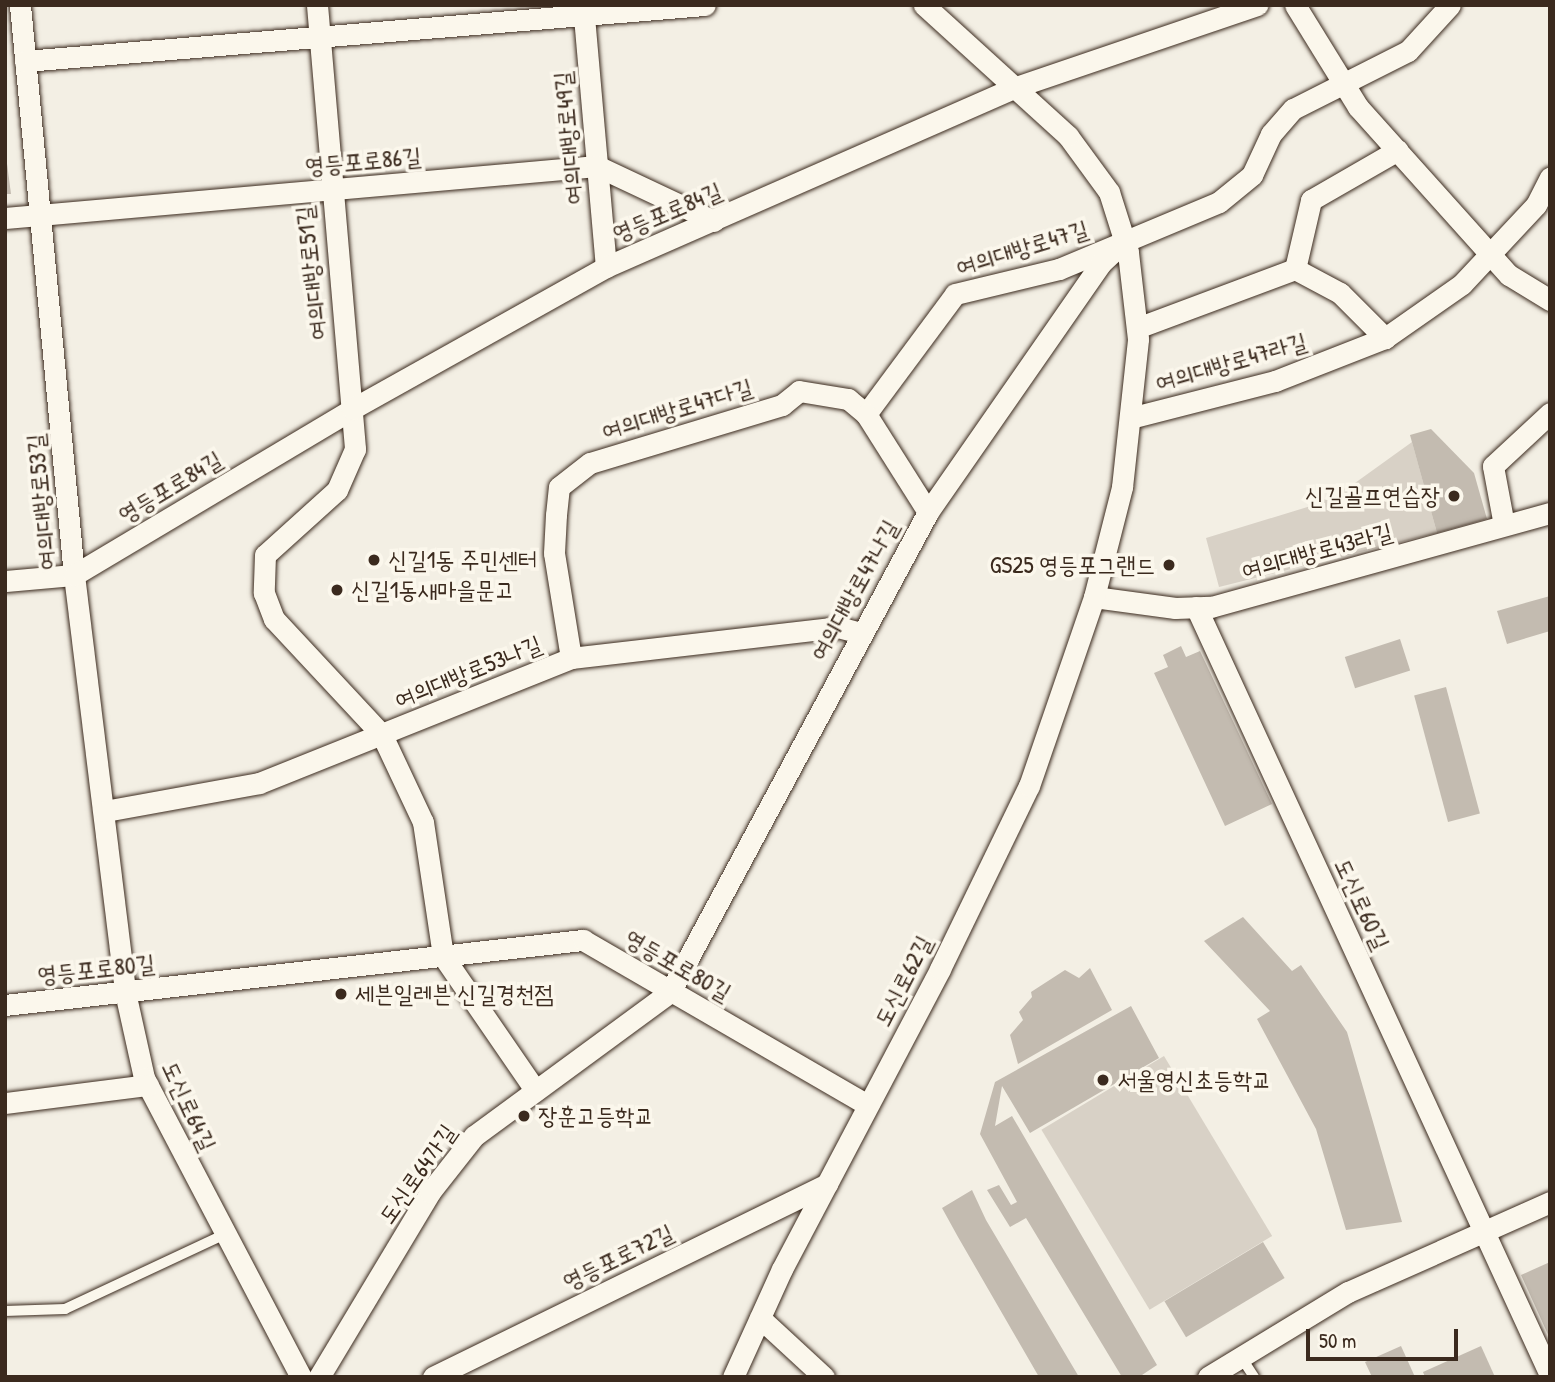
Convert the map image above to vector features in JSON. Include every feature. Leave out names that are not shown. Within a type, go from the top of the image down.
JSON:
[{"type":"street","name":"여의대방로53길","points":[[20,5],[74,575],[105,811],[125,992]]},
{"type":"street","name":"여의대방로51길","points":[[317,5],[329,190],[352,409]]},
{"type":"street","points":[[25,61],[320,38],[584,12],[705,5]]},
{"type":"street","name":"여의대방로47길","points":[[924,5],[1068,136],[1109,192],[1125,242],[1137,328],[1130,418],[1122,487],[1094,597]]},
{"type":"street","name":"영등포로84길","points":[[5,581],[74,575],[352,409],[606,267],[1016,88],[1257,5]]},
{"type":"street","points":[[1295,5],[1343,84],[1398,150],[1509,275],[1550,300]]},
{"type":"street","points":[[1125,242],[1219,202],[1252,175],[1270,134],[1293,109],[1408,51],[1450,5]]},
{"type":"street","name":"여의대방로49길","points":[[584,12],[606,267]]},
{"type":"street","points":[[1295,269],[1311,200],[1398,150]]},
{"type":"street","points":[[597,166],[714,221]]},
{"type":"street","name":"영등포로86길","points":[[5,218],[597,166]]},
{"type":"street","name":"여의대방로47라길","points":[[1130,418],[1275,381],[1385,338],[1462,284],[1536,205],[1550,177]]},
{"type":"street","name":"여의대방로47길","points":[[866,414],[955,294],[1059,269],[1125,242]]},
{"type":"street","name":"여의대방로47나길","points":[[670,992],[860,633],[928,512],[1101,263],[1125,242]]},
{"type":"street","points":[[1137,328],[1295,269],[1340,293],[1385,338]]},
{"type":"street","name":"여의대방로47다길","points":[[571,658],[554,552],[559,487],[573,474],[642,444],[782,405],[799,391],[848,399],[866,414],[928,512]]},
{"type":"street","points":[[352,409],[355,449],[337,490],[265,555],[261,572],[274,619],[383,735],[423,822],[443,956],[535,1090]]},
{"type":"street","points":[[1504,526],[1493,466],[1550,413]]},
{"type":"street","name":"여의대방로43라길","points":[[1094,597],[1196,607],[1550,513]]},
{"type":"street","name":"도신로62길","points":[[733,1377],[827,1184],[1029,786],[1094,597]]},
{"type":"street","name":"도신로60길","points":[[1196,607],[1550,1375]]},
{"type":"street","name":"여의대방로53나길","points":[[105,811],[258,783],[571,658],[838,627],[860,633]]},
{"type":"street","name":"영등포로80길","points":[[5,1005],[583,940],[868,1105]]},
{"type":"street","name":"도신로64길","points":[[125,992],[148,1085],[301,1377]]},
{"type":"street","name":"도신로64가길","points":[[319,1377],[430,1192],[474,1136],[670,992]]},
{"type":"street","points":[[5,1103],[148,1085]]},
{"type":"street","name":"영등포로72길","points":[[433,1377],[827,1184]]},
{"type":"street","points":[[1208,1377],[1348,1292],[1483,1227],[1550,1202]]},
{"type":"street","points":[[760,1318],[824,1377]]},
{"type":"lane","points":[[5,1311],[65,1309],[225,1234]]},
{"type":"lane","points":[[1241,1357],[1254,1377]]},
{"type":"shaded area","points":[[1412,442],[1437,533],[1219,587],[1206,538],[1314,505],[1355,483]]},
{"type":"shaded area","points":[[1164,1056],[1272,1236],[1150,1310],[1041,1130]]},
{"type":"building","points":[[5,148],[11,194],[5,194]]},
{"type":"building","name":"신길골프연습장","points":[[1431,429],[1474,473],[1487,519],[1437,533],[1410,435]]},
{"type":"building","points":[[1550,596],[1550,631],[1507,644],[1497,611]]},
{"type":"building","points":[[1400,639],[1410,670],[1355,688],[1345,657]]},
{"type":"building","points":[[1181,646],[1186,657],[1200,651],[1272,804],[1225,826],[1154,673],[1168,667],[1163,655]]},
{"type":"building","points":[[1446,687],[1480,814],[1448,822],[1414,696]]},
{"type":"building","points":[[1243,917],[1292,971],[1301,965],[1347,1032],[1402,1222],[1346,1230],[1316,1129],[1257,1019],[1270,1011],[1204,941]]},
{"type":"building","points":[[1090,968],[1112,1010],[1018,1064],[1010,1035],[1023,1020],[1019,1012],[1032,997],[1031,992],[1065,970],[1079,978]]},
{"type":"building","points":[[1131,1006],[1159,1058],[1030,1133],[1002,1086],[995,1126],[1012,1116],[1157,1365],[1139,1377],[1122,1377],[1026,1218],[1010,1227],[987,1190],[999,1185],[1011,1205],[1017,1202],[980,1134],[995,1082]]},
{"type":"building","points":[[972,1190],[986,1220],[1079,1377],[1039,1377],[958,1237],[942,1208]]},
{"type":"building","points":[[1263,1242],[1285,1278],[1186,1337],[1164,1301]]},
{"type":"building","points":[[1550,1262],[1550,1339],[1521,1275]]},
{"type":"building","points":[[1401,1346],[1415,1377],[1372,1377],[1365,1362]]},
{"type":"building","points":[[1481,1346],[1495,1377],[1425,1377],[1423,1372]]},
{"type":"place","name":"신길골프연습장","points":[[1454,496]]},
{"type":"place","name":"신길1동 주민센터","points":[[374,560]]},
{"type":"place","name":"GS25 영등포그랜드","points":[[1169,565]]},
{"type":"place","name":"신길1동새마을문고","points":[[337,590]]},
{"type":"place","name":"세븐일레븐 신길경천점","points":[[341,994]]},
{"type":"place","name":"서울영신초등학교","points":[[1103,1080]]},
{"type":"place","name":"장훈고등학교","points":[[524,1116]]}]
